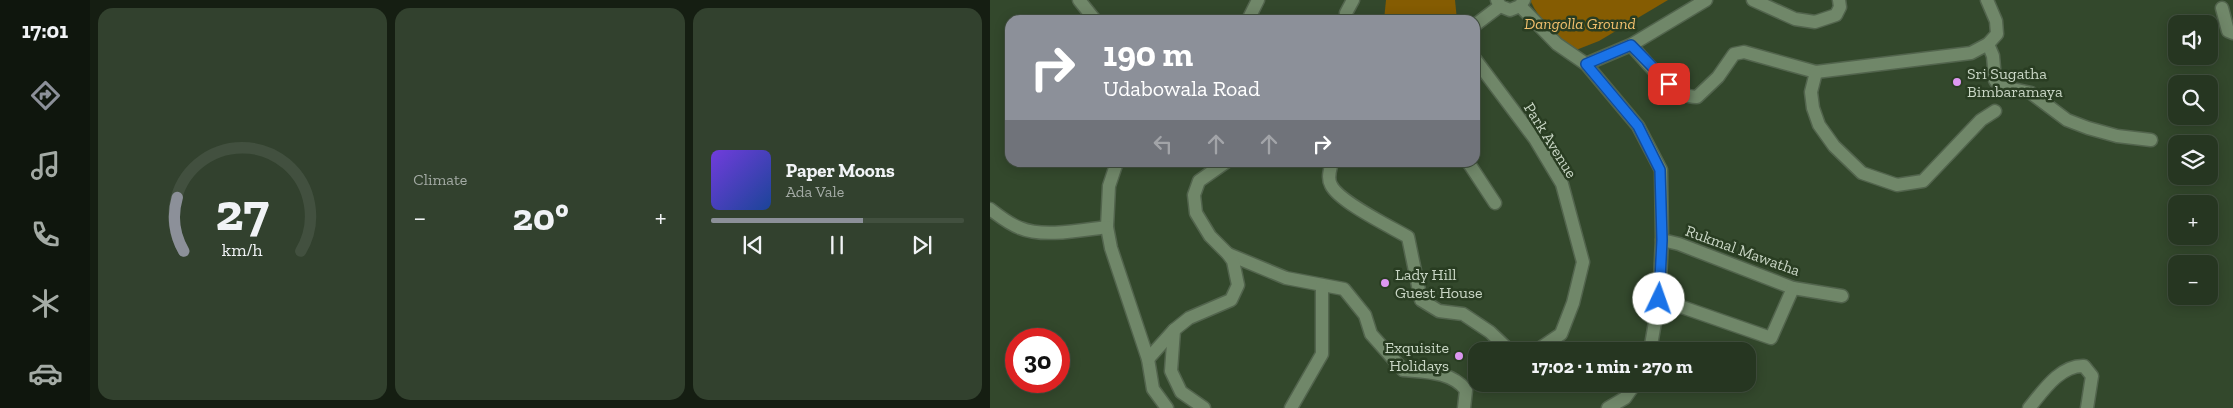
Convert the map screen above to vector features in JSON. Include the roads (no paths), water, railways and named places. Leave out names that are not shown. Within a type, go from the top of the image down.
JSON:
[{"type":"street","points":[[1079,0],[1091,15]]},
{"type":"street","points":[[1250,15],[1258,0]]},
{"type":"street","points":[[1346,15],[1346,12],[1353,0]]},
{"type":"street","points":[[1586,64],[1631,45],[1706,0]]},
{"type":"street","points":[[1753,0],[1795,19],[1815,22],[1836,15],[1840,7],[1839,0]]},
{"type":"street","points":[[1631,45],[1658,74],[1688,98],[1697,97],[1718,77],[1734,54],[1744,52],[1816,72],[1971,53],[1988,44],[1997,34],[1996,21],[1986,0]]},
{"type":"street","points":[[1480,20],[1498,3],[1510,10],[1522,3],[1557,44],[1586,64],[1638,126],[1660,170],[1662,240],[1659,299],[1652,342]]},
{"type":"street","points":[[2222,8],[2228,31],[2233,33]]},
{"type":"street","points":[[1988,44],[1993,56],[1994,80],[1999,86],[2031,93],[2068,120],[2088,128],[2117,136],[2151,140]]},
{"type":"street","name":"Park Avenue","points":[[1480,66],[1535,139],[1562,184],[1583,262],[1573,303],[1561,334],[1549,342]]},
{"type":"street","points":[[1816,72],[1811,92],[1813,108],[1819,125],[1834,146],[1862,173],[1898,185],[1923,181],[1981,120],[1995,111]]},
{"type":"street","points":[[1115,167],[1109,186],[1107,227],[1111,248],[1148,359],[1153,389],[1167,408]]},
{"type":"street","points":[[1148,359],[1174,330],[1189,318],[1231,300],[1238,285],[1233,262],[1228,254],[1210,236],[1196,213],[1194,195],[1200,181],[1219,167]]},
{"type":"street","points":[[1331,167],[1329,177],[1331,187],[1360,211],[1408,237],[1420,300],[1439,311],[1463,314],[1490,332],[1501,342]]},
{"type":"street","points":[[1471,167],[1495,203]]},
{"type":"street","points":[[990,209],[1022,229],[1051,233],[1107,227]]},
{"type":"street","name":"Rukmal Mawatha","points":[[1662,240],[1679,244],[1793,288],[1842,296]]},
{"type":"street","points":[[1228,254],[1286,278],[1344,289],[1365,315],[1371,334],[1403,370],[1440,374],[1460,382],[1466,390],[1464,408]]},
{"type":"street","points":[[1290,408],[1322,354],[1322,285]]},
{"type":"street","points":[[1659,299],[1771,338],[1793,288]]},
{"type":"street","points":[[1174,330],[1172,372],[1181,392],[1204,408]]},
{"type":"street","points":[[2029,408],[2048,384],[2068,369],[2084,366],[2092,376],[2087,408]]},
{"type":"street","points":[[1608,408],[1626,398],[1630,392]]},
{"type":"place","name":"Sri Sugatha Bimbaramaya","points":[[1957,82]]},
{"type":"place","name":"Lady Hill Guest House","points":[[1385,283]]},
{"type":"place","name":"Exquisite Holidays","points":[[1459,356]]},
{"type":"park label","name":"Dangolla Ground","points":[[1580,23]]}]
